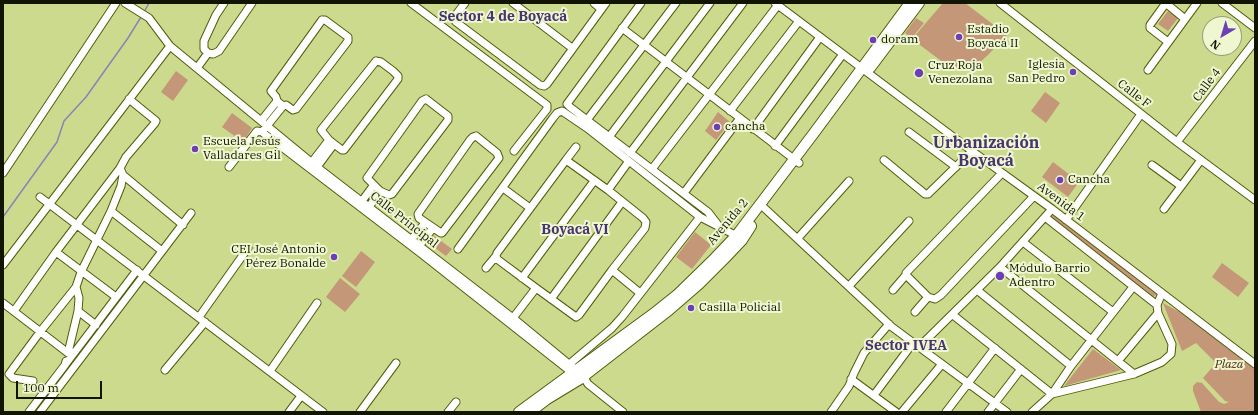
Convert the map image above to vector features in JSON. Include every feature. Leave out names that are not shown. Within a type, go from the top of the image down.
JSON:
[{"type":"street","points":[[3,174],[116,3]]},
{"type":"street","name":"Calle Principal","points":[[125,3],[149,18],[170,46],[261,121],[265,129],[314,164],[513,318],[576,374],[623,412]]},
{"type":"street","points":[[224,3],[216,15],[204,41],[204,49],[208,53],[213,54],[219,51],[252,3]]},
{"type":"street","points":[[411,3],[547,105],[547,109],[514,151]]},
{"type":"street","points":[[465,3],[455,16],[454,19],[456,22],[540,85],[544,86],[604,6],[594,3]]},
{"type":"street","points":[[513,3],[572,48]]},
{"type":"street","points":[[641,3],[567,104],[708,212],[718,226]]},
{"type":"street","points":[[587,120],[676,3]]},
{"type":"street","points":[[609,137],[710,3]]},
{"type":"street","points":[[630,153],[743,3]]},
{"type":"street","name":"Avenida 2","points":[[865,70],[910,3]]},
{"type":"street","name":"Avenida 2","points":[[530,412],[677,295],[739,238],[865,70],[919,3]]},
{"type":"street","name":"Calle F","points":[[1002,3],[1141,114],[1255,200]]},
{"type":"street","points":[[1148,70],[1197,3]]},
{"type":"street","points":[[1222,3],[1255,28]]},
{"type":"street","points":[[652,169],[777,4]]},
{"type":"street","name":"Avenida 1","points":[[777,4],[972,151],[1052,209],[1255,364]]},
{"type":"street","points":[[1168,42],[1150,28],[1150,25],[1165,4],[1185,18]]},
{"type":"street","points":[[322,20],[325,20],[348,37],[348,41],[296,109],[293,110],[283,106],[277,102],[271,91],[322,20]]},
{"type":"street","points":[[730,111],[799,21]]},
{"type":"street","points":[[622,28],[796,161]]},
{"type":"street","points":[[753,129],[820,37]]},
{"type":"street","name":"Calle 4","points":[[1177,142],[1255,41]]},
{"type":"street","points":[[3,265],[170,46]]},
{"type":"street","points":[[197,68],[208,53]]},
{"type":"street","points":[[775,146],[843,54]]},
{"type":"street","points":[[376,60],[381,62],[398,76],[398,80],[344,150],[332,142],[321,130],[373,63],[376,60]]},
{"type":"street","points":[[33,381],[13,378],[9,374],[76,287],[81,272],[111,211],[121,186],[122,171],[126,158],[156,121],[129,99]]},
{"type":"street","points":[[426,100],[448,116],[448,120],[392,194],[390,195],[380,191],[373,186],[367,178],[422,101],[426,100]]},
{"type":"street","points":[[261,121],[277,102]]},
{"type":"street","points":[[229,167],[257,132],[265,129],[283,106]]},
{"type":"street","points":[[458,249],[552,118],[557,113],[562,111],[700,217],[739,238]]},
{"type":"street","points":[[1066,220],[1141,114]]},
{"type":"street","points":[[684,193],[740,118]]},
{"type":"street","points":[[265,129],[425,257],[576,374],[700,217]]},
{"type":"street","points":[[909,132],[956,167]]},
{"type":"street","points":[[476,136],[497,153],[498,158],[442,233],[433,228],[419,218],[418,214],[470,140],[476,136]]},
{"type":"street","points":[[314,164],[332,142]]},
{"type":"street","points":[[486,268],[576,147]]},
{"type":"street","points":[[884,160],[925,194],[928,194],[972,151]]},
{"type":"street","points":[[496,256],[497,259],[576,317],[645,228],[646,222],[643,218],[608,190],[566,160]]},
{"type":"street","points":[[1164,209],[1201,160]]},
{"type":"street","points":[[608,190],[629,161]]},
{"type":"street","points":[[1152,165],[1181,186]]},
{"type":"street","points":[[14,311],[76,225],[122,171]]},
{"type":"street","points":[[122,171],[183,225]]},
{"type":"street","points":[[893,290],[906,276],[906,273],[1002,173]]},
{"type":"street","points":[[522,278],[594,181]]},
{"type":"street","points":[[798,238],[849,181]]},
{"type":"street","points":[[362,201],[373,186]]},
{"type":"street","points":[[503,188],[530,208]]},
{"type":"street","points":[[369,207],[380,191]]},
{"type":"street","points":[[906,276],[928,297],[935,299],[1034,196]]},
{"type":"street","points":[[40,197],[323,412]]},
{"type":"street","points":[[551,299],[622,202]]},
{"type":"street","points":[[763,206],[888,324],[1007,412]]},
{"type":"street","points":[[874,395],[916,345],[953,314],[977,290],[1052,209]]},
{"type":"street","points":[[111,211],[162,251]]},
{"type":"street","points":[[40,412],[145,276],[191,213]]},
{"type":"street","points":[[1045,217],[1157,305]]},
{"type":"street","points":[[849,286],[909,221]]},
{"type":"street","points":[[411,240],[425,223]]},
{"type":"street","points":[[419,246],[433,228]]},
{"type":"street","points":[[1023,242],[1113,312]]},
{"type":"street","points":[[198,317],[248,248]]},
{"type":"street","points":[[56,252],[116,297]]},
{"type":"street","points":[[1000,266],[1134,374]]},
{"type":"street","points":[[29,412],[137,270]]},
{"type":"street","points":[[612,270],[640,293]]},
{"type":"street","points":[[65,366],[78,311],[79,298],[76,287]]},
{"type":"street","points":[[1032,412],[1052,394],[1071,366],[1133,287]]},
{"type":"street","points":[[513,318],[536,288]]},
{"type":"street","points":[[977,290],[1071,366]]},
{"type":"street","points":[[1052,394],[1134,374],[1162,362],[1171,354],[1172,344],[1158,313],[1157,305],[1162,293]]},
{"type":"street","points":[[915,312],[928,297]]},
{"type":"street","points":[[3,303],[68,353]]},
{"type":"street","points":[[270,371],[317,303]]},
{"type":"street","points":[[78,311],[96,325]]},
{"type":"street","points":[[1118,361],[1158,313]]},
{"type":"street","points":[[953,314],[1052,394]]},
{"type":"street","points":[[165,370],[205,322]]},
{"type":"street","points":[[835,411],[849,386],[864,353],[888,324]]},
{"type":"street","points":[[946,412],[995,348]]},
{"type":"street","points":[[360,412],[396,363]]},
{"type":"street","points":[[902,412],[942,364]]},
{"type":"street","points":[[988,412],[1021,370]]},
{"type":"street","name":"Avenida 2","points":[[519,412],[576,374]]},
{"type":"street","points":[[851,379],[896,412]]},
{"type":"street","points":[[290,412],[302,396]]},
{"type":"street","points":[[448,412],[456,402]]},
{"type":"green space","name":"Estadio Boyacá II","points":[[943,3],[965,3],[1007,35],[979,63],[967,68],[952,69],[912,39]]},
{"type":"green space","points":[[1168,11],[1178,18],[1168,31],[1158,24]]},
{"type":"green space","points":[[916,18],[924,23],[912,38],[905,33]]},
{"type":"green space","points":[[176,71],[188,80],[173,101],[161,92]]},
{"type":"green space","points":[[1045,92],[1060,103],[1046,123],[1031,111]]},
{"type":"green space","name":"cancha","points":[[718,112],[730,122],[716,140],[705,131]]},
{"type":"green space","points":[[232,113],[252,128],[243,142],[222,127]]},
{"type":"green space","name":"Cancha","points":[[1053,162],[1079,182],[1068,197],[1042,177]]},
{"type":"green space","points":[[1054,215],[1157,294],[1153,297],[1051,217]]},
{"type":"green space","points":[[695,232],[711,245],[692,269],[676,257]]},
{"type":"green space","points":[[433,235],[452,249],[446,256],[427,242]]},
{"type":"green space","points":[[361,251],[375,262],[356,287],[342,276]]},
{"type":"green space","points":[[1222,263],[1249,283],[1238,297],[1212,277]]},
{"type":"green space","points":[[340,278],[360,294],[345,312],[326,297]]},
{"type":"green space","name":"Plaza","points":[[1163,303],[1183,314],[1217,338],[1255,369],[1255,412],[1201,412],[1193,391],[1193,386],[1197,382],[1202,383],[1219,402],[1224,404],[1229,402],[1225,401],[1203,378],[1216,363],[1196,343],[1182,351]]},
{"type":"green space","points":[[1093,349],[1121,370],[1064,386]]},
{"type":"waterway","points":[[144,12],[149,3]]},
{"type":"waterway","points":[[3,217],[57,142],[64,121],[86,97],[141,17]]},
{"type":"place","name":"Estadio Boyacá II","points":[[959,37]]},
{"type":"place","name":"doram","points":[[873,40]]},
{"type":"place","name":"Iglesia San Pedro","points":[[1073,72]]},
{"type":"place","name":"Cruz Roja Venezolana","points":[[919,73]]},
{"type":"place","name":"cancha","points":[[717,127]]},
{"type":"place","name":"Escuela Jesús Valladares Gil","points":[[195,149]]},
{"type":"place","name":"Cancha","points":[[1060,180]]},
{"type":"place","name":"CEI José Antonio Pérez Bonalde","points":[[334,257]]},
{"type":"place","name":"Módulo Barrio Adentro","points":[[1000,276]]},
{"type":"place","name":"Casilla Policial","points":[[691,308]]},
{"type":"district","name":"Sector 4 de Boyacá","points":[[503,17]]},
{"type":"district","name":"Urbanización Boyacá","points":[[986,152]]},
{"type":"district","name":"Boyacá VI","points":[[575,230]]},
{"type":"district","name":"Sector IVEA","points":[[906,346]]}]
